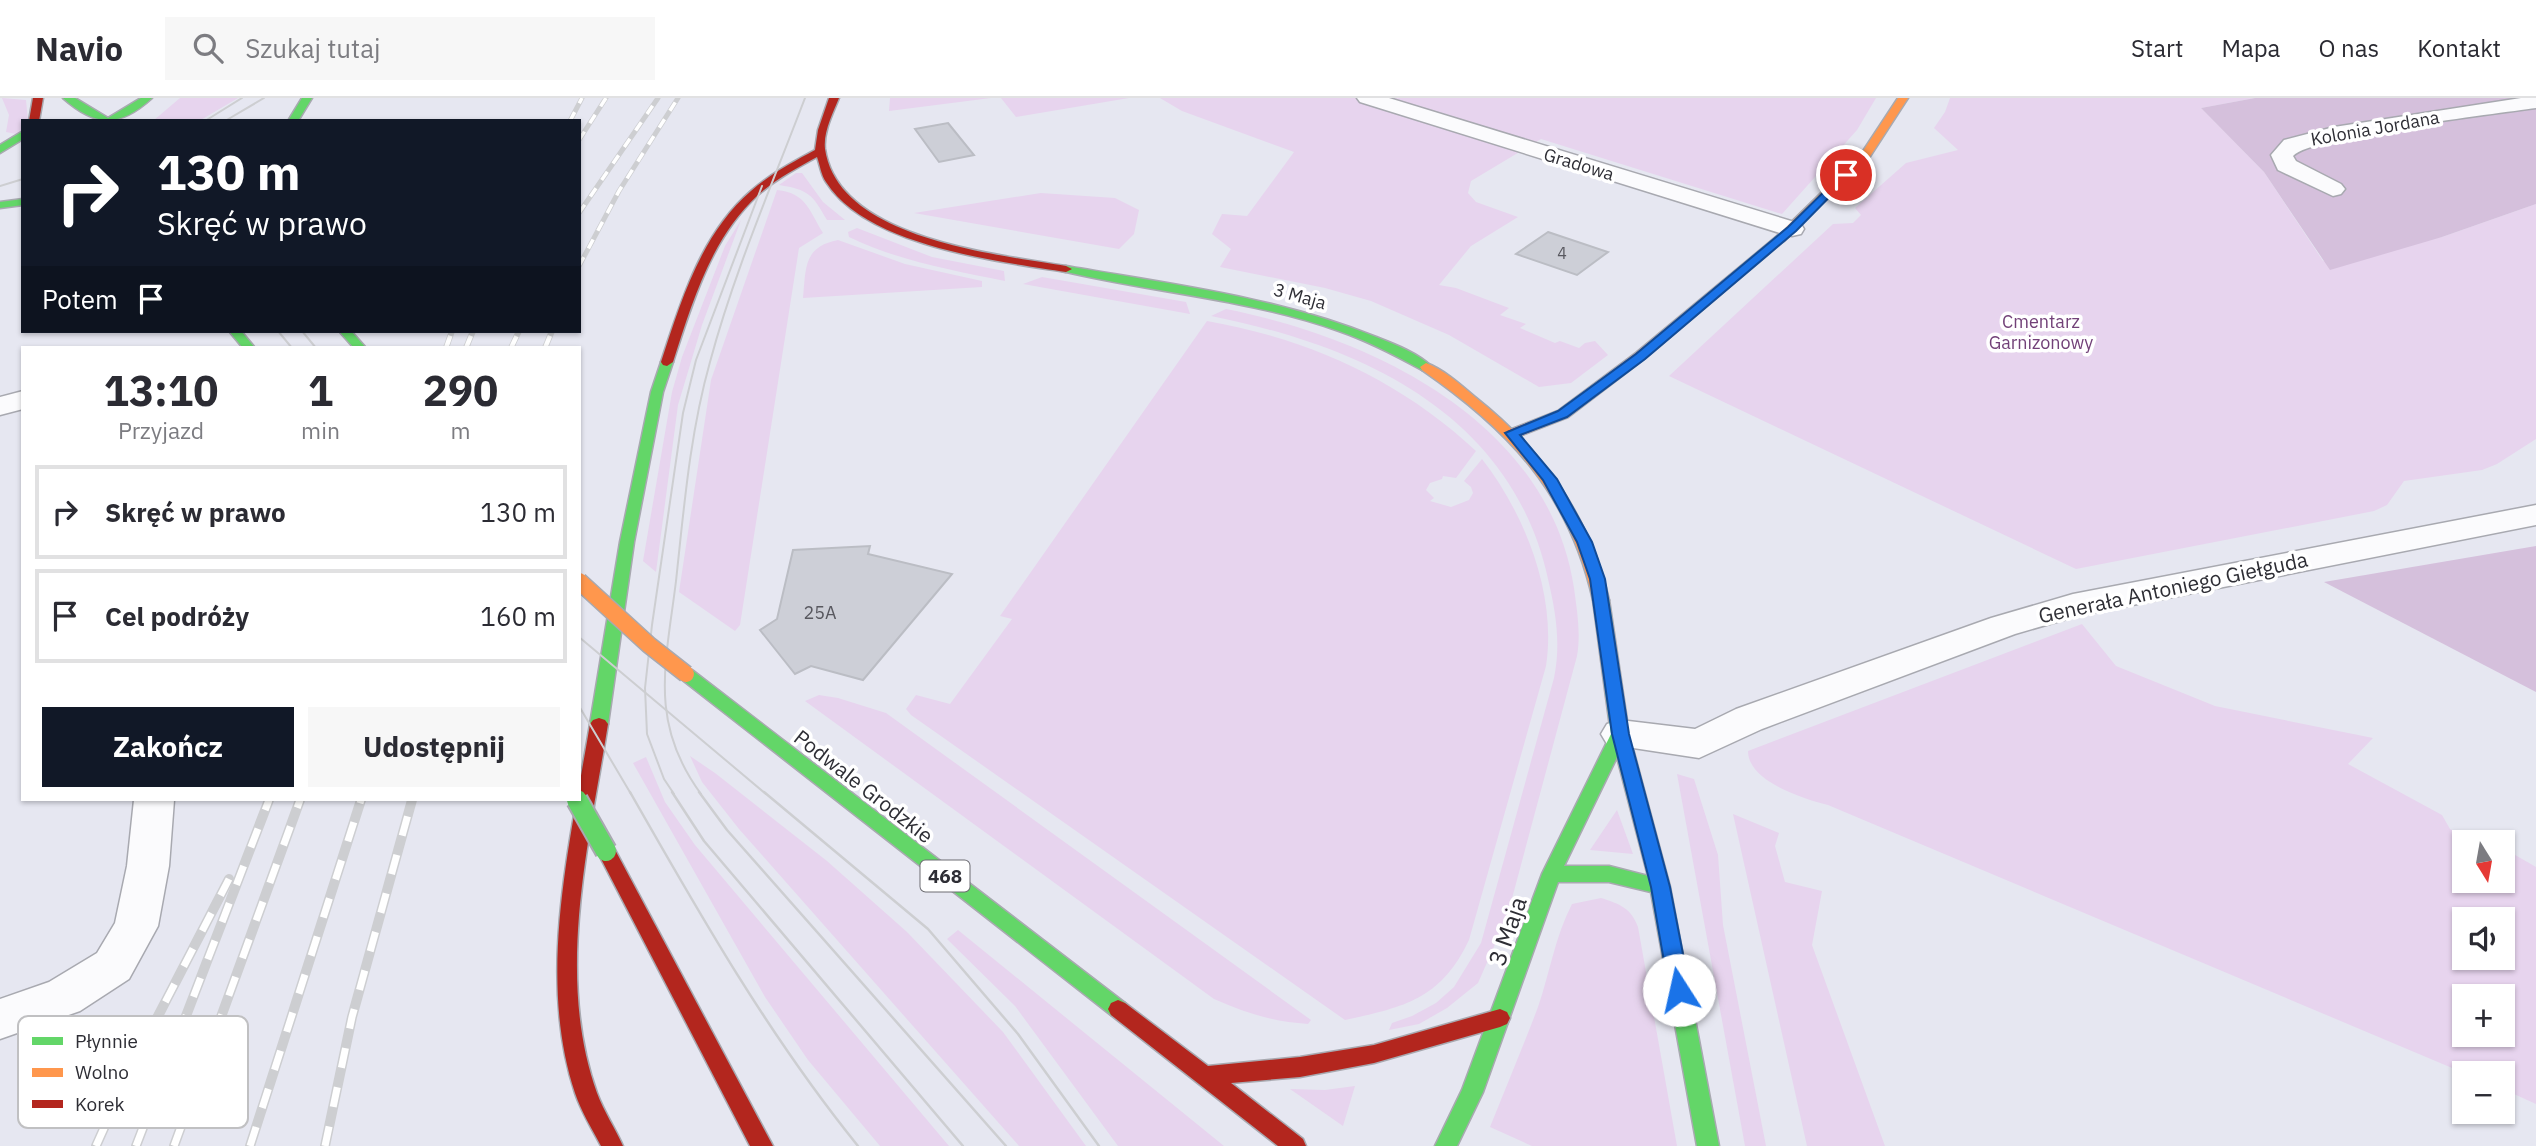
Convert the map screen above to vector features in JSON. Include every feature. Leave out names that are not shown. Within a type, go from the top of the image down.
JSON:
[{"type":"main road","points":[[34,119],[38,98]]},
{"type":"main road","points":[[68,98],[103,119]]},
{"type":"main road","points":[[114,119],[147,98]]},
{"type":"main road","points":[[294,119],[307,98]]},
{"type":"main road","points":[[612,1146],[586,1093],[571,1028],[568,929],[627,542],[657,392],[679,325],[716,239],[747,200],[762,187],[777,175],[820,151],[825,123],[834,98]]},
{"type":"main road","points":[[1512,433],[1563,414],[1578,404],[1792,229],[1865,156],[1903,98]]},
{"type":"main road","points":[[4,159],[21,137]]},
{"type":"main road","name":"3 Maja","points":[[820,151],[828,178],[846,199],[868,216],[896,231],[947,247],[1215,295],[1297,313],[1371,340],[1415,360],[1458,387],[1512,433],[1549,479],[1584,542],[1598,579],[1620,734],[1660,887],[1709,1146]]},
{"type":"main road","points":[[0,205],[21,201]]},
{"type":"main road","name":"Podwale Grodzkie","points":[[581,583],[649,645],[1294,1146]]},
{"type":"main road","name":"3 Maja","points":[[1446,1146],[1472,1092],[1551,874],[1620,734]]},
{"type":"main road","points":[[578,801],[762,1146]]},
{"type":"main road","points":[[1551,874],[1609,874],[1660,887]]},
{"type":"main road","points":[[1206,1076],[1300,1067],[1374,1054],[1500,1018]]},
{"type":"street","name":"Gradowa","points":[[1367,98],[1792,229]]},
{"type":"street","name":"Kolonia Jordana","points":[[2333,189],[2286,165],[2282,155],[2292,145],[2334,133],[2536,102]]},
{"type":"street","points":[[0,405],[21,400]]},
{"type":"street","name":"Generała Antoniego Giełguda","points":[[1620,734],[1699,744],[1749,719],[2003,626],[2073,605],[2536,515]]},
{"type":"street","points":[[0,1019],[64,997],[113,966],[136,926],[148,866],[154,801]]},
{"type":"green space","points":[[2,98],[26,100],[28,119],[21,119],[21,130],[16,134],[6,132],[9,115]]},
{"type":"green space","points":[[180,98],[238,98],[202,119],[155,119]]},
{"type":"green space","points":[[890,98],[991,98],[889,111]]},
{"type":"green space","points":[[1001,98],[1129,98],[1016,117]]},
{"type":"green space","points":[[1160,98],[1876,98],[1857,130],[1782,214],[1541,139],[1471,181],[1468,193],[1476,202],[1518,217],[1471,246],[1439,285],[1456,288],[1509,308],[1500,315],[1526,324],[1520,328],[1555,343],[1560,341],[1579,348],[1585,343],[1595,341],[1608,355],[1571,383],[1539,387],[1449,335],[1371,301],[1325,288],[1220,267],[1231,249],[1212,234],[1222,214],[1247,216],[1294,152],[1182,111]]},
{"type":"green space","name":"Cmentarz Garnizonowy","points":[[1950,98],[2255,98],[2201,108],[2264,172],[2323,261],[2442,237],[2536,204],[2536,439],[2497,464],[2482,470],[2404,481],[2387,505],[2374,511],[2076,569],[1669,376],[1833,224],[1853,223],[1861,215],[1855,208],[1906,163],[1958,150],[1934,128],[1945,112]]},
{"type":"green space","points":[[796,173],[802,173],[823,202],[845,220],[827,220],[809,195],[779,185]]},
{"type":"green space","points":[[777,190],[801,199],[823,233],[799,248],[740,625],[735,631],[679,592],[711,380]]},
{"type":"green space","points":[[1041,193],[1115,198],[1139,210],[1134,234],[1119,249],[914,213]]},
{"type":"green space","points":[[741,220],[702,325],[678,405],[656,572],[643,561],[672,392],[682,357],[725,246]]},
{"type":"green space","points":[[857,228],[932,257],[1004,271],[1005,281],[925,264],[887,252],[849,237],[848,232]]},
{"type":"green space","points":[[838,240],[905,264],[982,281],[982,287],[803,298],[808,260],[818,248]]},
{"type":"green space","points":[[1042,277],[1186,302],[1190,314],[1023,284]]},
{"type":"green space","points":[[1226,309],[1339,341],[1394,366],[1446,397],[1492,434],[1530,478],[1558,530],[1574,588],[1579,630],[1577,656],[1507,917],[1478,983],[1447,1008],[1419,1024],[1389,1030],[1392,1023],[1436,1003],[1454,987],[1481,943],[1554,678],[1557,628],[1548,579],[1529,522],[1501,473],[1465,431],[1423,397],[1374,369],[1322,347],[1267,329],[1211,316]]},
{"type":"green space","points":[[1207,321],[1245,329],[1317,351],[1384,383],[1447,426],[1476,451],[1456,478],[1443,476],[1442,479],[1430,483],[1426,490],[1434,498],[1430,501],[1451,507],[1469,500],[1473,493],[1464,481],[1482,459],[1498,481],[1524,530],[1542,584],[1547,611],[1546,666],[1469,940],[1446,976],[1433,988],[1403,1005],[1345,1020],[906,709],[916,695],[950,704],[1012,619],[1000,616]]},
{"type":"green space","points":[[2082,624],[2116,666],[2215,706],[2373,738],[2348,764],[2442,815],[2452,830],[2452,893],[2515,893],[2515,855],[2536,867],[2536,1104],[2515,1094],[2515,1061],[2452,1061],[2452,1068],[1828,805],[1779,787],[1757,772],[1750,762],[1748,751]]},
{"type":"green space","points":[[819,695],[886,713],[1311,1020],[1308,1024],[1271,1019],[1214,999],[805,701]]},
{"type":"green space","points":[[690,756],[827,861],[907,932],[1003,1032],[1086,1146],[1019,1146],[739,829],[702,782]]},
{"type":"green space","points":[[646,757],[665,802],[695,845],[949,1146],[880,1146],[808,1060],[765,997],[633,763]]},
{"type":"green space","points":[[1677,774],[1694,779],[1718,855],[1723,925],[1766,1146],[1745,1146]]},
{"type":"green space","points":[[1617,810],[1633,854],[1590,850]]},
{"type":"green space","points":[[1733,814],[1779,833],[1775,846],[1785,882],[1822,891],[1812,945],[1885,1146],[1807,1146]]},
{"type":"green space","points":[[1601,898],[1624,908],[1632,915],[1638,927],[1677,1146],[1532,1146],[1490,1127],[1538,1007],[1566,916],[1572,904]]},
{"type":"green space","points":[[958,930],[1224,1146],[1118,1146],[1015,1006],[947,939]]},
{"type":"green space","points":[[1355,1086],[1343,1126],[1290,1089],[1325,1090]]},
{"type":"shaded area","points":[[2255,98],[2536,98],[2536,204],[2442,237],[2330,270],[2264,172],[2201,108]]},
{"type":"shaded area","points":[[2536,546],[2536,692],[2324,582]]},
{"type":"building","points":[[948,123],[974,155],[939,162],[915,129]]},
{"type":"building","points":[[1548,232],[1608,252],[1577,275],[1516,254]]},
{"type":"building","points":[[870,546],[868,554],[952,574],[863,680],[811,666],[795,674],[760,630],[777,619],[793,550]]},
{"type":"tram line","points":[[208,119],[242,98]]},
{"type":"tram line","points":[[228,119],[264,98]]},
{"type":"tram line","points":[[666,710],[668,639],[685,498],[703,389],[730,295],[805,98]]},
{"type":"tram line","points":[[0,186],[21,180]]},
{"type":"tram line","points":[[645,693],[652,625],[683,413],[696,360],[762,186]]},
{"type":"tram line","points":[[280,333],[290,346]]},
{"type":"tram line","points":[[304,333],[314,346]]},
{"type":"tram line","points":[[581,639],[645,693]]},
{"type":"tram line","points":[[645,693],[666,710]]},
{"type":"tram line","points":[[645,693],[647,734],[664,779],[674,794]]},
{"type":"tram line","points":[[581,709],[631,794]]},
{"type":"tram line","points":[[666,710],[766,794]]},
{"type":"tram line","points":[[666,710],[673,742],[684,768],[701,794]]},
{"type":"tram line","points":[[630,792],[709,929],[765,1018],[858,1146]]},
{"type":"tram line","points":[[672,792],[704,841],[963,1146]]},
{"type":"tram line","points":[[699,792],[727,830],[1006,1146]]},
{"type":"tram line","points":[[764,792],[928,929],[1018,1034],[1099,1146]]},
{"type":"railway","points":[[571,119],[582,98]]},
{"type":"railway","points":[[581,137],[606,98]]},
{"type":"railway","points":[[581,210],[658,98]]},
{"type":"railway","points":[[581,262],[619,191],[678,98]]},
{"type":"railway","points":[[447,346],[451,333]]},
{"type":"railway","points":[[467,346],[472,333]]},
{"type":"railway","points":[[512,346],[518,333]]},
{"type":"railway","points":[[546,346],[551,333]]},
{"type":"railway","points":[[186,1016],[269,801]]},
{"type":"railway","points":[[221,1016],[300,801]]},
{"type":"railway","points":[[250,1146],[361,801]]},
{"type":"railway","points":[[325,1146],[352,1017],[412,801]]},
{"type":"railway","points":[[158,1016],[229,879]]},
{"type":"railway","points":[[96,1146],[104,1128]]},
{"type":"railway","points":[[136,1146],[143,1128]]},
{"type":"railway","points":[[174,1146],[181,1128]]},
{"type":"traffic: fast","points":[[68,98],[103,119]]},
{"type":"traffic: fast","points":[[114,119],[147,98]]},
{"type":"traffic: fast","points":[[294,119],[307,98]]},
{"type":"traffic: fast","points":[[0,150],[21,135]]},
{"type":"traffic: fast","points":[[0,205],[21,202]]},
{"type":"traffic: fast","points":[[1066,269],[1204,293],[1299,315],[1387,346],[1426,367]]},
{"type":"traffic: fast","points":[[237,333],[247,346]]},
{"type":"traffic: fast","points":[[347,333],[358,346]]},
{"type":"traffic: fast","points":[[599,724],[627,542],[657,392],[667,362]]},
{"type":"traffic: fast","points":[[1601,600],[1620,734],[1660,887],[1708,1146]]},
{"type":"traffic: fast","points":[[686,674],[1118,1009]]},
{"type":"traffic: fast","points":[[1446,1146],[1472,1092],[1551,874],[1620,734]]},
{"type":"traffic: fast","points":[[578,801],[606,851]]},
{"type":"traffic: fast","points":[[1551,874],[1609,874],[1660,887]]},
{"type":"traffic: slow","points":[[1780,239],[1865,156],[1903,98]]},
{"type":"traffic: slow","points":[[1426,367],[1485,411],[1538,466],[1579,530],[1593,564],[1601,600]]},
{"type":"traffic: slow","points":[[581,583],[649,645],[686,674]]},
{"type":"traffic: jam","points":[[34,119],[38,98]]},
{"type":"traffic: jam","points":[[834,98],[822,130],[820,150],[830,180],[852,205],[883,224],[920,239],[960,250],[1066,269]]},
{"type":"traffic: jam","points":[[667,362],[698,275],[708,254],[733,216],[748,199],[782,172],[820,151]]},
{"type":"traffic: jam","points":[[1512,434],[1563,414],[1640,356],[1780,239]]},
{"type":"traffic: jam","points":[[599,724],[571,910],[569,1005],[574,1050],[586,1093],[612,1146]]},
{"type":"traffic: jam","points":[[606,851],[762,1146]]},
{"type":"traffic: jam","points":[[1118,1009],[1295,1146]]},
{"type":"traffic: jam","points":[[1206,1076],[1300,1067],[1374,1054],[1500,1018]]},
{"type":"route","points":[[1679,990],[1660,887],[1620,734],[1598,579],[1584,542],[1549,479],[1512,433],[1563,414],[1578,404],[1792,229],[1846,175]]}]
